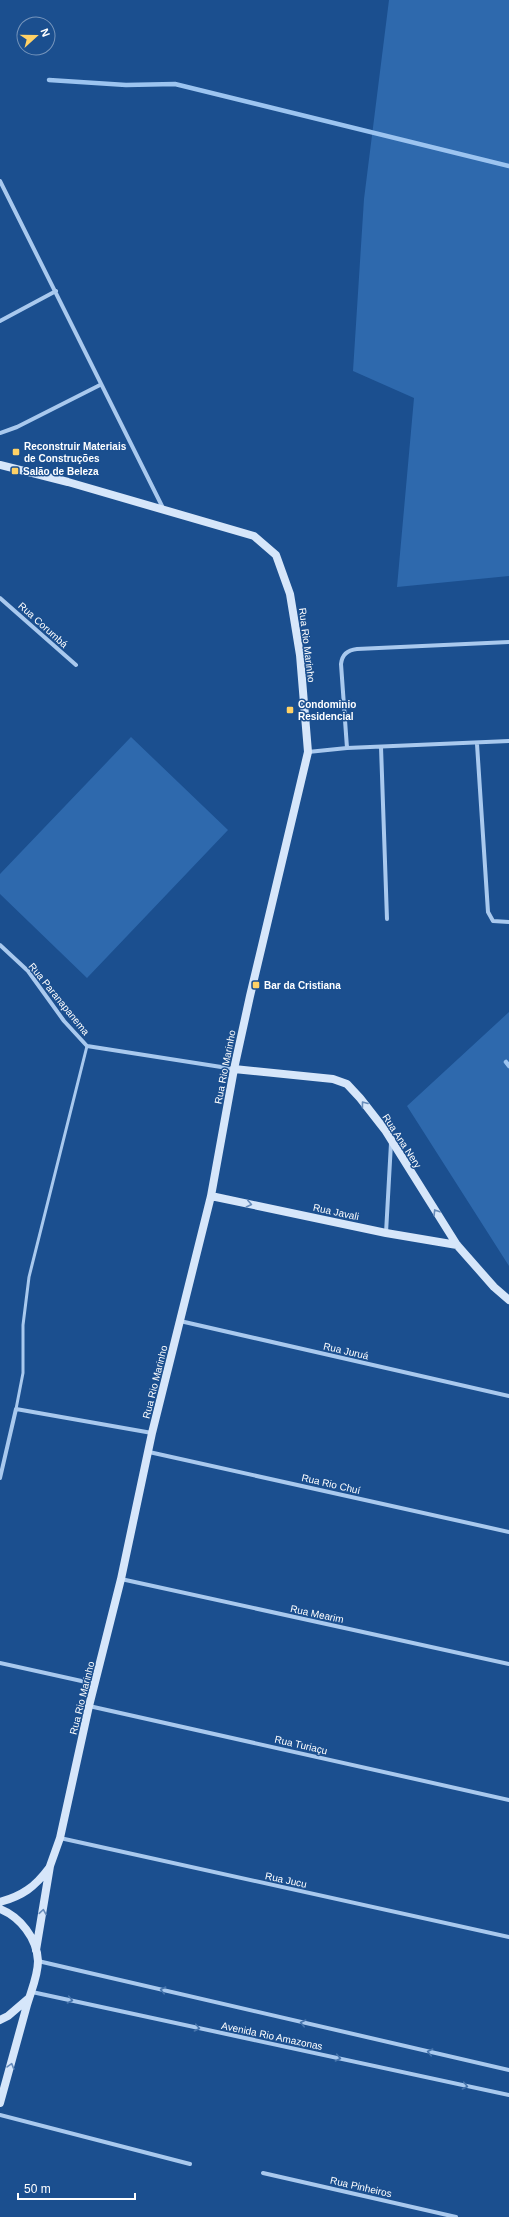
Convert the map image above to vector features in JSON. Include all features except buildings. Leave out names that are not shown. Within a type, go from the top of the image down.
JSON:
[{"type":"street","points":[[0,181],[56,291],[100,385],[164,510]]},
{"type":"street","points":[[0,321],[56,291]]},
{"type":"street","points":[[0,433],[16,427],[100,385]]},
{"type":"street","name":"Rua Rio Marinho","points":[[0,465],[68,482],[254,536],[276,555],[284,573],[296,619],[308,752],[234,1070],[211,1196],[152,1433],[150,1452],[121,1579],[89,1706],[60,1838],[50,1866],[36,1950]]},
{"type":"street","name":"Rua Corumbá","points":[[0,598],[76,665]]},
{"type":"street","points":[[347,748],[341,664],[343,656],[347,652],[357,649],[509,642]]},
{"type":"street","points":[[308,752],[347,748],[477,744],[509,741]]},
{"type":"street","points":[[477,744],[488,912],[493,921],[509,922]]},
{"type":"street","points":[[381,747],[387,919]]},
{"type":"street","name":"Rua Paranapanema","points":[[0,945],[28,971],[64,1021],[87,1046]]},
{"type":"street","points":[[87,1046],[234,1070]]},
{"type":"street","name":"Rua Ana Nery","points":[[234,1070],[340,1080],[352,1088],[385,1130],[391,1142],[457,1245],[494,1287],[509,1300]]},
{"type":"street","points":[[386,1233],[391,1142]]},
{"type":"street","name":"Rua Javali","points":[[211,1196],[386,1233],[457,1245]]},
{"type":"street","name":"Rua Juruá","points":[[180,1321],[509,1396]]},
{"type":"street","points":[[0,1478],[16,1409],[152,1433]]},
{"type":"street","name":"Rua Rio Chuí","points":[[150,1452],[509,1532]]},
{"type":"street","name":"Rua Mearim","points":[[121,1579],[509,1664]]},
{"type":"street","points":[[0,1663],[95,1684]]},
{"type":"street","name":"Rua Turiaçu","points":[[89,1706],[509,1800]]},
{"type":"street","name":"Rua Jucu","points":[[60,1838],[509,1937]]},
{"type":"street","name":"Rua Rio Marinho","points":[[0,1902],[24,1893],[40,1880],[50,1866]]},
{"type":"street","points":[[0,1909],[9,1912],[29,1933],[36,1950],[38,1961],[31,1994],[0,2103],[0,2112]]},
{"type":"street","name":"Avenida Rio Amazonas","points":[[38,1961],[509,2070]]},
{"type":"street","points":[[0,2020],[8,2016],[31,1994]]},
{"type":"street","name":"Avenida Rio Amazonas","points":[[31,1994],[509,2095]]},
{"type":"street","points":[[0,2115],[190,2164]]},
{"type":"street","name":"Rua Pinheiros","points":[[263,2174],[456,2217]]},
{"type":"lane","points":[[16,1409],[23,1373],[23,1325],[29,1277],[87,1046]]},
{"type":"shaded area","points":[[389,0],[509,0],[509,576],[397,587],[414,398],[353,371],[364,199]]},
{"type":"shaded area","points":[[131,737],[228,830],[87,978],[0,894],[0,874]]},
{"type":"shaded area","points":[[509,1012],[509,1266],[407,1106]]},
{"type":"waterway","points":[[49,80],[126,85],[175,84],[509,166]]},
{"type":"waterway","points":[[506,1062],[509,1066]]},
{"type":"place","name":"Reconstruir Materiais de Construções","points":[[16,452]]},
{"type":"place","name":"Salão de Beleza","points":[[15,471]]},
{"type":"place","name":"Condominio Residencial","points":[[290,710]]},
{"type":"place","name":"Bar da Cristiana","points":[[256,985]]}]
